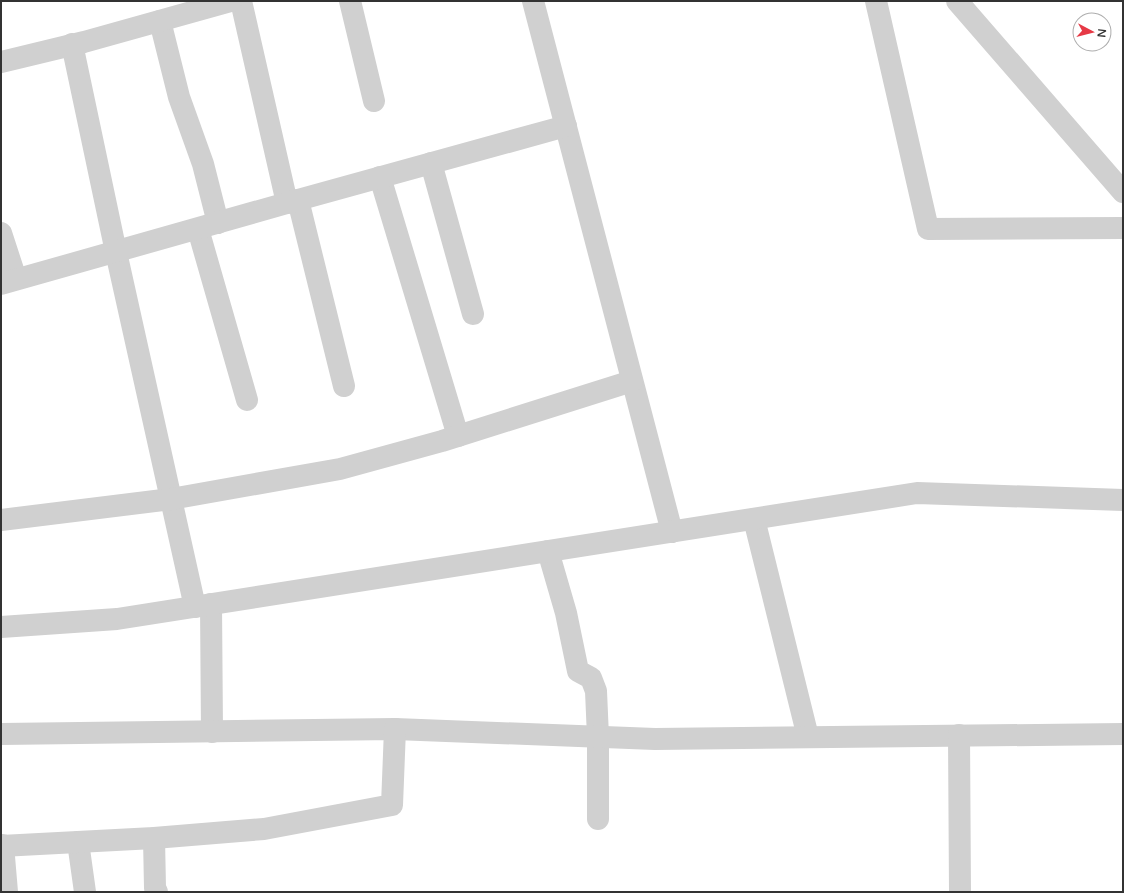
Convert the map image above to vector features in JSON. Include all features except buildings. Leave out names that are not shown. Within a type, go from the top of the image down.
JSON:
[{"type":"street","points":[[1,62],[72,44],[168,13],[231,1]]},
{"type":"street","points":[[241,1],[293,201],[344,386]]},
{"type":"street","points":[[350,1],[374,101]]},
{"type":"street","points":[[533,1],[672,532]]},
{"type":"street","points":[[876,1],[928,229],[1123,228]]},
{"type":"street","points":[[958,1],[1123,192]]},
{"type":"street","points":[[168,13],[179,97],[203,164],[208,226],[247,400]]},
{"type":"street","points":[[72,44],[116,252],[171,499],[203,606],[212,732]]},
{"type":"street","points":[[1,233],[9,282],[293,201],[566,126]]},
{"type":"street","points":[[431,163],[473,314]]},
{"type":"street","points":[[380,177],[458,436]]},
{"type":"street","points":[[1,520],[171,499],[340,469],[458,436],[632,381]]},
{"type":"street","points":[[1,627],[117,619],[917,492],[1123,500]]},
{"type":"street","points":[[754,519],[808,737]]},
{"type":"street","points":[[548,551],[566,613],[578,671],[591,678],[596,690],[598,737],[598,819]]},
{"type":"street","points":[[8,892],[2,846],[154,838],[264,829],[392,805],[395,730]]},
{"type":"street","points":[[1,734],[395,730],[655,739],[1123,734]]},
{"type":"street","points":[[959,735],[960,892]]},
{"type":"street","points":[[154,838],[155,888],[157,892]]},
{"type":"street","points":[[78,842],[85,892]]}]
